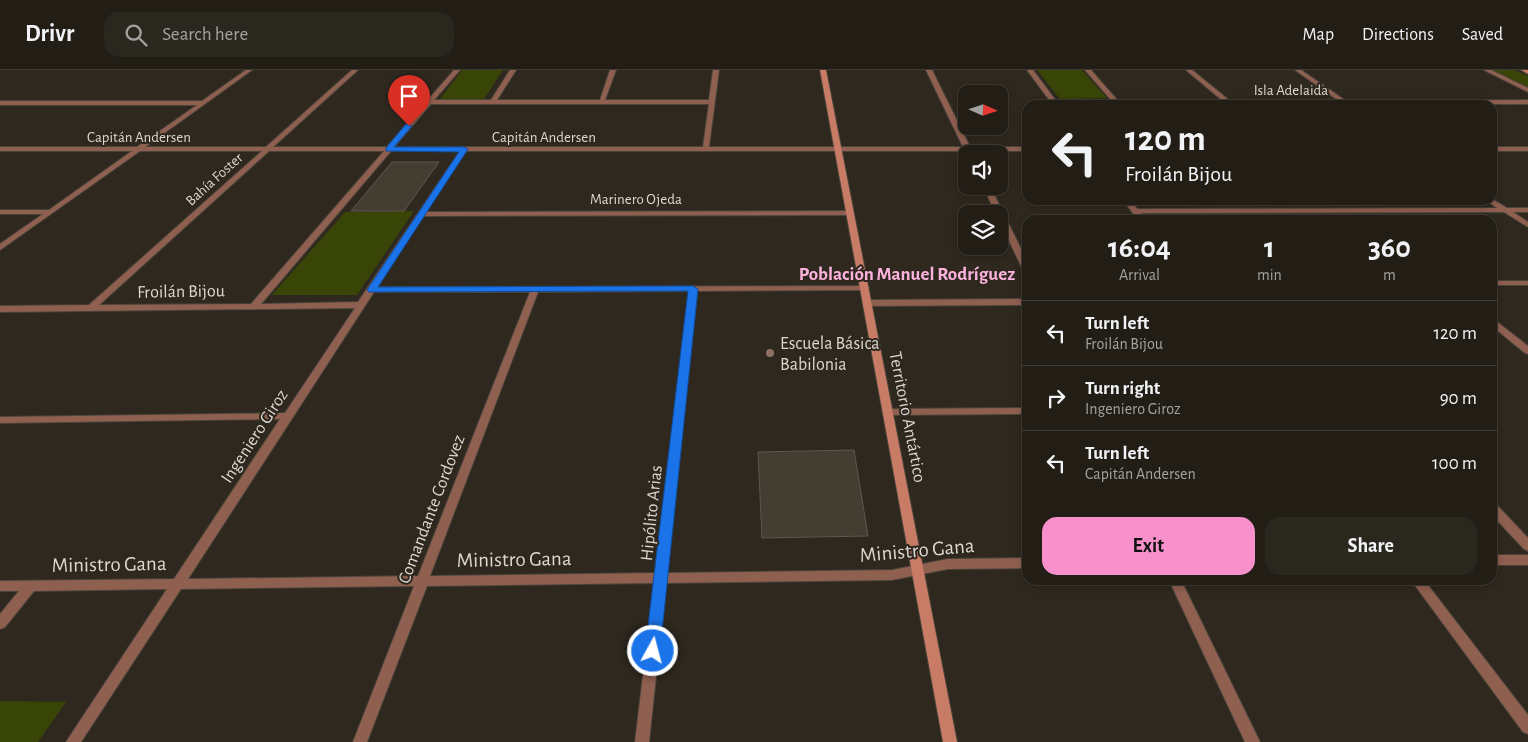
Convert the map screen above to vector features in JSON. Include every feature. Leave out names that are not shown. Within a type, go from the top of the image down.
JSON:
[{"type":"street","points":[[0,248],[248,70]]},
{"type":"street","name":"Bahía Foster","points":[[91,308],[355,70]]},
{"type":"street","points":[[254,306],[457,70]]},
{"type":"street","points":[[493,102],[513,70]]},
{"type":"street","points":[[602,102],[613,70]]},
{"type":"street","points":[[706,149],[716,70]]},
{"type":"street","name":"Territorio Antártico","points":[[823,70],[950,742]]},
{"type":"street","points":[[929,70],[966,145]]},
{"type":"street","points":[[1030,70],[1052,100]]},
{"type":"street","points":[[1088,70],[1114,100]]},
{"type":"street","points":[[1189,70],[1226,100]]},
{"type":"street","points":[[1298,70],[1341,100]]},
{"type":"street","points":[[1487,70],[1528,90]]},
{"type":"street","points":[[1524,70],[1528,72]]},
{"type":"street","points":[[0,102],[203,103]]},
{"type":"street","points":[[429,102],[712,102]]},
{"type":"street","name":"Isla Adelaida","points":[[1497,102],[1528,102]]},
{"type":"street","name":"Capitán Andersen","points":[[0,149],[706,149],[958,152]]},
{"type":"street","name":"Ingeniero Giroz","points":[[73,742],[464,149]]},
{"type":"street","points":[[1497,149],[1528,149]]},
{"type":"street","name":"Capitán Andersen","points":[[1008,151],[1022,150]]},
{"type":"street","points":[[990,195],[1022,260]]},
{"type":"street","points":[[1497,204],[1528,225]]},
{"type":"street","points":[[1131,205],[1139,215]]},
{"type":"street","points":[[1136,211],[1528,210]]},
{"type":"street","points":[[1194,211],[1198,215]]},
{"type":"street","points":[[0,212],[51,212]]},
{"type":"street","name":"Marinero Ojeda","points":[[422,214],[850,213]]},
{"type":"street","points":[[1497,283],[1528,283]]},
{"type":"street","points":[[372,290],[865,288]]},
{"type":"street","name":"Comandante Cordovez","points":[[360,742],[535,289]]},
{"type":"street","name":"Hipólito Arias","points":[[642,742],[693,289]]},
{"type":"street","points":[[867,303],[1022,302]]},
{"type":"street","name":"Froilán Bijou","points":[[0,309],[361,305]]},
{"type":"street","points":[[1497,325],[1528,351]]},
{"type":"street","points":[[888,412],[1022,411]]},
{"type":"street","points":[[0,420],[288,416]]},
{"type":"street","points":[[1497,512],[1528,546]]},
{"type":"street","points":[[1497,560],[1528,560]]},
{"type":"street","name":"Ministro Gana","points":[[0,586],[892,575],[948,564],[1022,563]]},
{"type":"street","points":[[0,623],[31,585]]},
{"type":"street","points":[[1177,585],[1253,742]]},
{"type":"street","points":[[1421,585],[1528,726]]},
{"type":"green space","points":[[462,70],[503,70],[484,99],[440,99]]},
{"type":"green space","points":[[1037,70],[1082,70],[1107,98],[1060,99]]},
{"type":"green space","points":[[1490,70],[1515,70],[1528,76],[1528,89]]},
{"type":"green space","points":[[414,211],[357,295],[272,295],[345,212]]},
{"type":"green space","points":[[0,701],[66,702],[38,742],[0,742]]},
{"type":"building","points":[[392,162],[439,162],[404,211],[351,211]]},
{"type":"building","points":[[854,450],[868,536],[762,538],[758,452]]},
{"type":"place","name":"Escuela Básica Babilonia","points":[[770,353]]},
{"type":"district","name":"Población Manuel Rodríguez","points":[[907,273]]},
{"type":"route","points":[[409,126],[388,149],[464,149],[372,290],[693,289],[653,651]]}]
